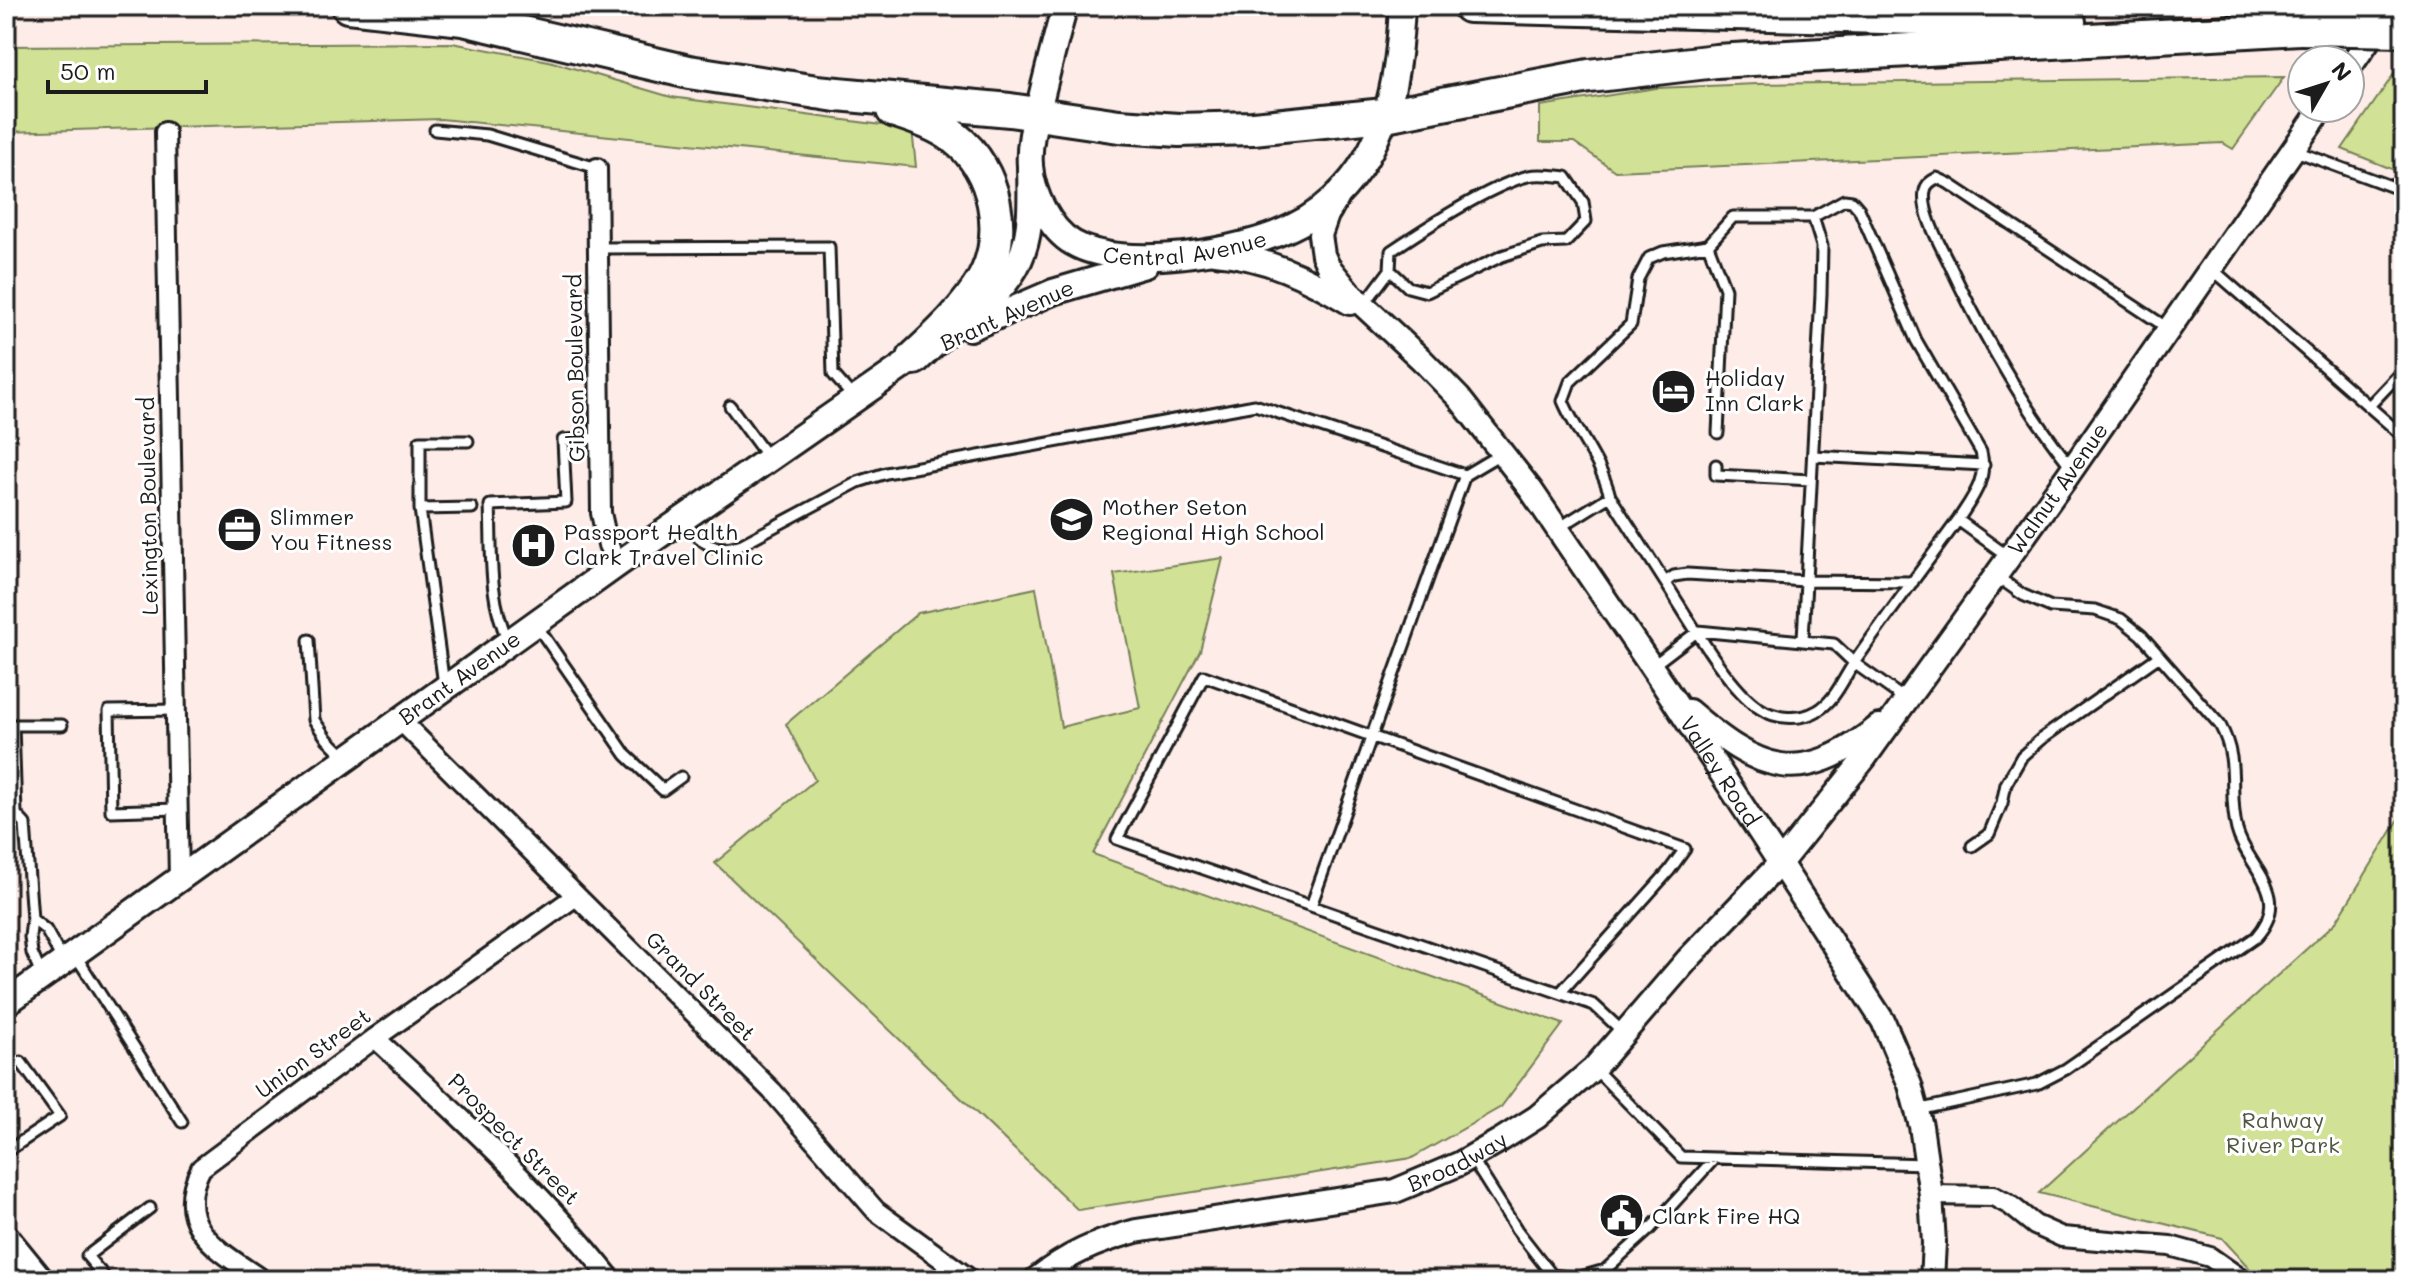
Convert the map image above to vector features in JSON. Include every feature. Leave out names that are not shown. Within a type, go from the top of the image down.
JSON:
[{"type":"highway","points":[[348,6],[487,23],[689,72],[879,105],[944,132],[961,143],[975,159],[992,193],[996,232],[989,267],[966,304],[914,358]]},
{"type":"highway","points":[[1470,6],[2404,30]]},
{"type":"highway","points":[[816,92],[1037,114],[1090,123],[1179,130],[1253,128],[1385,115],[1575,78],[1703,62],[2300,28]]},
{"type":"main road","name":"Central Avenue","points":[[1065,6],[1032,131],[1030,166],[1035,188],[1044,210],[1057,229],[1073,243],[1110,255],[1150,257],[1195,254],[1291,228],[1319,211],[1344,188],[1364,161],[1385,115],[1398,66],[1402,6]]},
{"type":"main road","name":"Brant Avenue","points":[[6,1003],[618,564],[914,358],[988,301],[1016,266],[1030,228],[1030,166]]},
{"type":"main road","name":"Brant Avenue","points":[[914,358],[986,319],[1053,292],[1115,272],[1195,254]]},
{"type":"main road","points":[[6,1237],[41,1280]]},
{"type":"street","points":[[2366,44],[2392,6]]},
{"type":"street","name":"Walnut Avenue","points":[[1781,862],[1864,759],[2072,469],[2311,124]]},
{"type":"street","name":"Lexington Boulevard","points":[[165,132],[179,879]]},
{"type":"street","name":"Gibson Boulevard","points":[[597,168],[602,523],[608,545],[618,564]]},
{"type":"street","name":"Valley Road","points":[[1344,188],[1322,224],[1320,244],[1328,266],[1363,306],[1442,380],[1502,453],[1657,675],[1883,1021],[1900,1058],[1917,1110],[1931,1195],[1934,1243],[1932,1280]]},
{"type":"street","name":"Valley Road","points":[[1195,254],[1231,254],[1273,264],[1329,291],[1381,323]]},
{"type":"street","points":[[1657,675],[1691,712],[1735,746],[1780,767],[1817,762],[1853,745],[1906,700]]},
{"type":"street","name":"Grand Street","points":[[400,720],[772,1091],[876,1211],[971,1280]]},
{"type":"street","name":"Broadway","points":[[1035,1280],[1059,1262],[1097,1242],[1136,1231],[1395,1191],[1471,1157],[1537,1117],[1594,1068],[1688,959],[1781,862]]},
{"type":"street","name":"Union Street","points":[[262,1280],[206,1239],[192,1212],[195,1179],[207,1161],[576,896]]},
{"type":"street","name":"Prospect Street","points":[[375,1038],[493,1148],[579,1238],[612,1280]]},
{"type":"street","points":[[1931,1195],[1993,1196],[2035,1225],[2062,1237],[2170,1246],[2210,1257],[2237,1276]]},
{"type":"lane","points":[[435,130],[487,135],[597,168]]},
{"type":"lane","points":[[2293,150],[2404,191]]},
{"type":"lane","points":[[1363,306],[1390,270],[1391,251],[1499,187],[1530,175],[1566,177],[1583,202],[1586,221],[1566,242],[1542,243],[1502,256],[1427,292],[1408,287],[1390,270]]},
{"type":"lane","points":[[2072,469],[2048,438],[1979,327],[1931,225],[1924,192],[1928,185],[1937,178],[2169,329]]},
{"type":"lane","points":[[1844,200],[1852,201],[1859,209],[1916,340],[1976,441],[1984,465],[1982,480],[1958,520],[1854,663],[1831,700],[1816,712],[1796,717],[1776,717],[1757,708],[1739,690],[1610,496],[1603,472],[1563,401],[1570,382],[1631,324],[1638,279],[1649,258],[1663,252],[1708,245],[1733,217],[1813,217],[1844,200]]},
{"type":"lane","points":[[1803,639],[1822,246],[1813,217]]},
{"type":"lane","points":[[1708,245],[1725,289],[1718,433]]},
{"type":"lane","points":[[598,248],[829,247],[833,374],[855,399]]},
{"type":"lane","points":[[2211,268],[2404,437]]},
{"type":"lane","points":[[2369,406],[2404,369]]},
{"type":"lane","points":[[683,519],[695,536],[704,542],[715,548],[728,549],[858,482],[886,473],[1255,405],[1465,475]]},
{"type":"lane","points":[[730,406],[769,459]]},
{"type":"lane","points":[[509,642],[500,623],[493,589],[490,505],[566,502],[563,440],[600,438]]},
{"type":"lane","points":[[444,688],[420,509],[420,441],[468,441]]},
{"type":"lane","points":[[1311,906],[1465,475],[1502,453]]},
{"type":"lane","points":[[1813,456],[1984,465]]},
{"type":"lane","points":[[1716,465],[1716,475],[1811,480]]},
{"type":"lane","points":[[1557,529],[1610,496]]},
{"type":"lane","points":[[420,509],[472,508]]},
{"type":"lane","points":[[1958,520],[2009,557]]},
{"type":"lane","points":[[1665,582],[1674,576],[1687,574],[1806,581],[1913,582]]},
{"type":"lane","points":[[1917,1110],[2037,1084],[2047,1079],[2093,1051],[2256,937],[2265,927],[2270,913],[2267,887],[2245,852],[2236,829],[2234,769],[2229,743],[2220,725],[2141,635],[2121,619],[2095,610],[2051,607],[2023,595],[1995,575]]},
{"type":"lane","points":[[535,624],[626,755],[663,790],[681,777]]},
{"type":"lane","points":[[1657,675],[1698,631]]},
{"type":"lane","points":[[1698,631],[1834,644],[1854,663],[1906,700]]},
{"type":"lane","points":[[309,640],[314,720],[327,739],[347,758]]},
{"type":"lane","points":[[1972,846],[1989,834],[2006,784],[2022,756],[2041,739],[2158,657]]},
{"type":"lane","points":[[1560,993],[1685,849],[1204,676],[1117,839],[1594,1005],[1625,1034]]},
{"type":"lane","points":[[176,710],[109,711],[111,811],[177,809]]},
{"type":"lane","points":[[42,976],[32,953],[30,937],[32,919],[25,824],[16,814],[13,725],[62,725]]},
{"type":"lane","points":[[32,919],[69,957],[182,1122]]},
{"type":"lane","points":[[6,1152],[60,1116],[21,1062]]},
{"type":"lane","points":[[1594,1068],[1681,1157],[1926,1164]]},
{"type":"lane","points":[[1471,1157],[1549,1277],[1577,1278],[1605,1270],[1650,1229],[1715,1158]]},
{"type":"lane","points":[[89,1280],[103,1276],[87,1256],[150,1208]]},
{"type":"green space","points":[[452,43],[549,61],[671,97],[912,129],[916,167],[441,119],[6,132],[6,46]]},
{"type":"green space","points":[[2396,71],[2404,71],[2404,174],[2342,149],[2359,124],[2366,124],[2366,114]]},
{"type":"green space","points":[[2284,77],[2233,149],[2223,143],[1615,171],[1574,142],[1540,142],[1540,106],[1656,88]]},
{"type":"green space","points":[[1223,558],[1200,651],[1093,854],[1563,1024],[1501,1107],[1412,1158],[1078,1210],[715,863],[815,780],[786,724],[918,613],[1036,588],[1061,727],[1140,708],[1114,574]]},
{"type":"green space","name":"Rahway River Park","points":[[2404,811],[2404,1280],[2260,1280],[2222,1238],[2039,1193],[2336,922]]},
{"type":"place","name":"Holiday Inn Clark","points":[[1674,391]]},
{"type":"place","name":"Mother Seton Regional High School","points":[[1071,520]]},
{"type":"place","name":"Slimmer You Fitness","points":[[239,530]]},
{"type":"place","name":"Passport Health Clark Travel Clinic","points":[[533,545]]},
{"type":"place","name":"Clark Fire HQ","points":[[1621,1216]]}]
